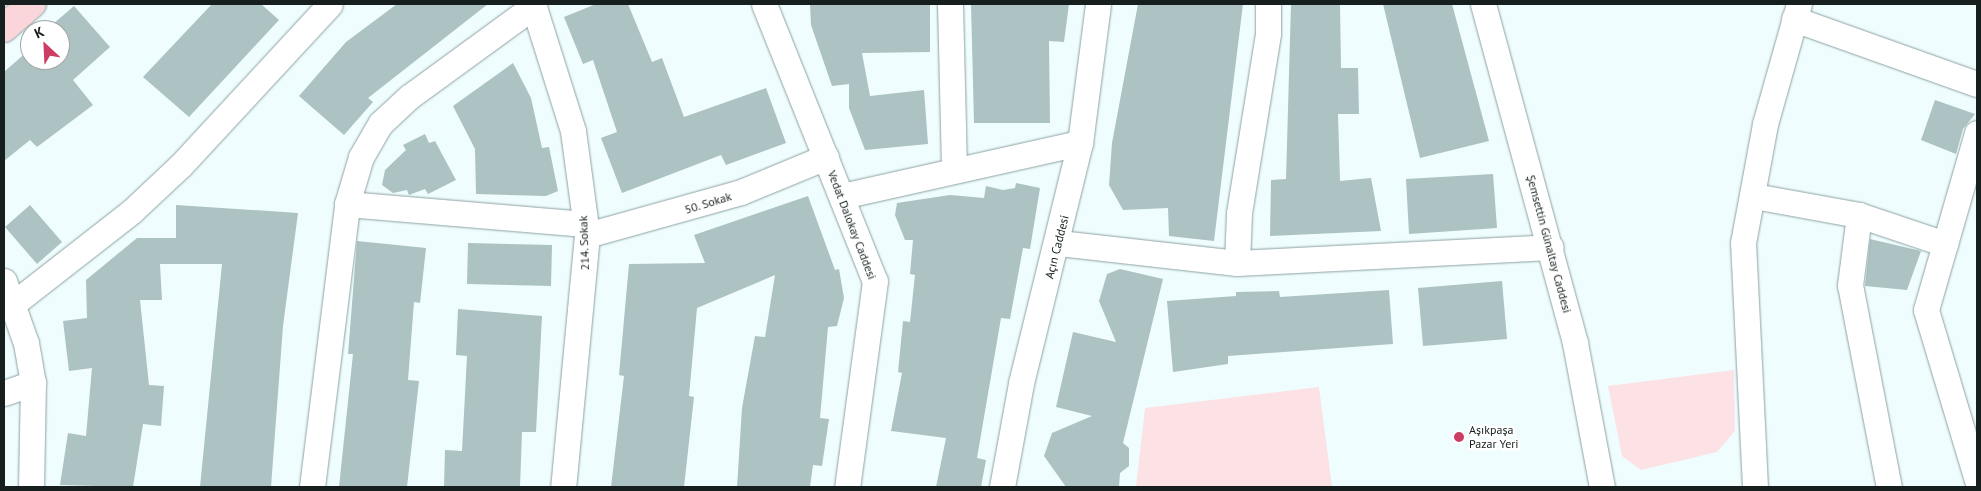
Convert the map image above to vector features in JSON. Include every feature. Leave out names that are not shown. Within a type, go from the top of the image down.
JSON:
[{"type":"main road","points":[[4,28],[32,4]]},
{"type":"street","points":[[13,304],[132,211],[181,165],[330,4]]},
{"type":"street","name":"Vedat Dalokay Caddesi","points":[[764,4],[870,265],[876,298],[847,487]]},
{"type":"street","points":[[950,4],[954,169]]},
{"type":"street","name":"Açın Caddesi","points":[[1002,487],[1021,383],[1059,243],[1080,143],[1098,4]]},
{"type":"street","points":[[1237,263],[1239,213],[1268,33],[1268,4]]},
{"type":"street","name":"Şemsettin Günaltay Caddesi","points":[[1483,4],[1551,247],[1602,487]]},
{"type":"street","points":[[312,487],[347,204],[361,157],[381,123],[534,5]]},
{"type":"street","name":"214. Sokak","points":[[534,5],[573,131],[586,230],[563,487]]},
{"type":"street","points":[[1755,487],[1743,243],[1754,196],[1765,124],[1797,12],[1977,84]]},
{"type":"street","points":[[1977,133],[1926,310],[1977,480]]},
{"type":"street","points":[[842,196],[954,169],[1080,143]]},
{"type":"street","name":"50. Sokak","points":[[586,230],[741,192],[826,157]]},
{"type":"street","points":[[1754,196],[1859,215],[1945,244]]},
{"type":"street","points":[[347,204],[586,230]]},
{"type":"street","points":[[1859,215],[1850,285],[1889,487]]},
{"type":"street","points":[[1059,243],[1237,263],[1551,247]]},
{"type":"street","points":[[4,281],[13,304],[33,383],[31,487]]},
{"type":"street","points":[[4,393],[33,383]]},
{"type":"shaded area","points":[[1734,370],[1735,431],[1717,452],[1641,470],[1622,456],[1608,386]]},
{"type":"shaded area","points":[[1319,387],[1332,487],[1136,487],[1145,408]]},
{"type":"building","points":[[212,4],[261,4],[279,20],[189,117],[143,77]]},
{"type":"building","points":[[397,4],[488,4],[368,98],[373,102],[344,135],[299,96],[346,42]]},
{"type":"building","points":[[596,4],[628,4],[652,62],[662,58],[684,117],[766,88],[786,143],[726,165],[721,155],[622,193],[601,138],[617,132],[593,60],[583,64],[564,17]]},
{"type":"building","points":[[810,4],[930,4],[930,52],[862,53],[870,96],[924,90],[928,144],[865,150],[849,108],[849,84],[832,86],[811,25]]},
{"type":"building","points":[[971,4],[1069,4],[1064,42],[1049,41],[1050,123],[974,123]]},
{"type":"building","points":[[1138,4],[1243,4],[1214,241],[1169,236],[1168,208],[1123,210],[1109,185],[1112,143]]},
{"type":"building","points":[[1291,4],[1340,4],[1341,68],[1358,68],[1359,114],[1338,114],[1340,181],[1371,178],[1381,231],[1270,236],[1271,180],[1286,179]]},
{"type":"building","points":[[1383,4],[1452,4],[1489,141],[1420,158]]},
{"type":"building","points":[[74,6],[110,47],[73,80],[93,105],[37,147],[30,140],[4,161],[4,72],[20,58],[20,70],[70,70],[70,20],[58,20]]},
{"type":"building","points":[[513,63],[531,98],[542,148],[549,147],[558,191],[546,196],[476,194],[475,149],[453,106]]},
{"type":"building","points":[[1935,100],[1975,114],[1963,129],[1956,154],[1921,140]]},
{"type":"building","points":[[425,134],[429,143],[435,141],[456,180],[428,194],[425,189],[409,195],[407,190],[393,193],[382,185],[385,170],[406,150],[403,145]]},
{"type":"building","points":[[1493,174],[1497,228],[1409,234],[1406,179]]},
{"type":"building","points":[[1016,183],[1040,188],[1030,249],[1023,248],[1010,319],[1001,318],[977,458],[986,460],[981,487],[936,487],[946,438],[891,431],[902,373],[898,372],[903,321],[910,322],[915,275],[910,274],[913,240],[905,240],[895,215],[897,203],[950,195],[984,198],[986,186],[1003,190],[1015,188]]},
{"type":"building","points":[[808,196],[835,270],[839,269],[844,298],[837,326],[828,327],[820,418],[829,419],[822,466],[813,465],[810,487],[737,487],[742,408],[755,336],[765,337],[775,275],[697,308],[689,396],[694,397],[684,487],[611,487],[624,376],[619,375],[629,264],[705,263],[694,235]]},
{"type":"building","points":[[30,205],[62,242],[37,264],[5,227]]},
{"type":"building","points":[[176,205],[298,213],[283,326],[271,487],[200,487],[222,264],[160,264],[162,300],[140,300],[149,385],[164,386],[161,426],[143,424],[133,487],[60,485],[68,433],[86,436],[92,368],[69,371],[63,321],[87,318],[86,280],[137,238],[176,238]]},
{"type":"building","points":[[1870,239],[1921,251],[1907,290],[1865,286]]},
{"type":"building","points":[[357,241],[426,248],[420,303],[414,302],[408,380],[419,381],[407,487],[339,487],[353,354],[348,354]]},
{"type":"building","points":[[468,243],[552,245],[551,286],[467,284]]},
{"type":"building","points":[[1120,269],[1163,279],[1123,443],[1129,448],[1129,466],[1120,473],[1119,487],[1066,487],[1044,456],[1052,433],[1092,416],[1056,407],[1073,332],[1116,342],[1099,301],[1107,274]]},
{"type":"building","points":[[1502,281],[1507,339],[1423,346],[1418,288]]},
{"type":"building","points":[[1389,290],[1393,344],[1228,356],[1228,364],[1173,372],[1167,301],[1236,296],[1236,292],[1279,291],[1280,297]]},
{"type":"building","points":[[458,309],[542,316],[536,432],[522,432],[520,487],[444,487],[445,450],[462,451],[467,356],[456,355]]},
{"type":"place","name":"Aşıkpaşa Pazar Yeri","points":[[1459,437]]}]
